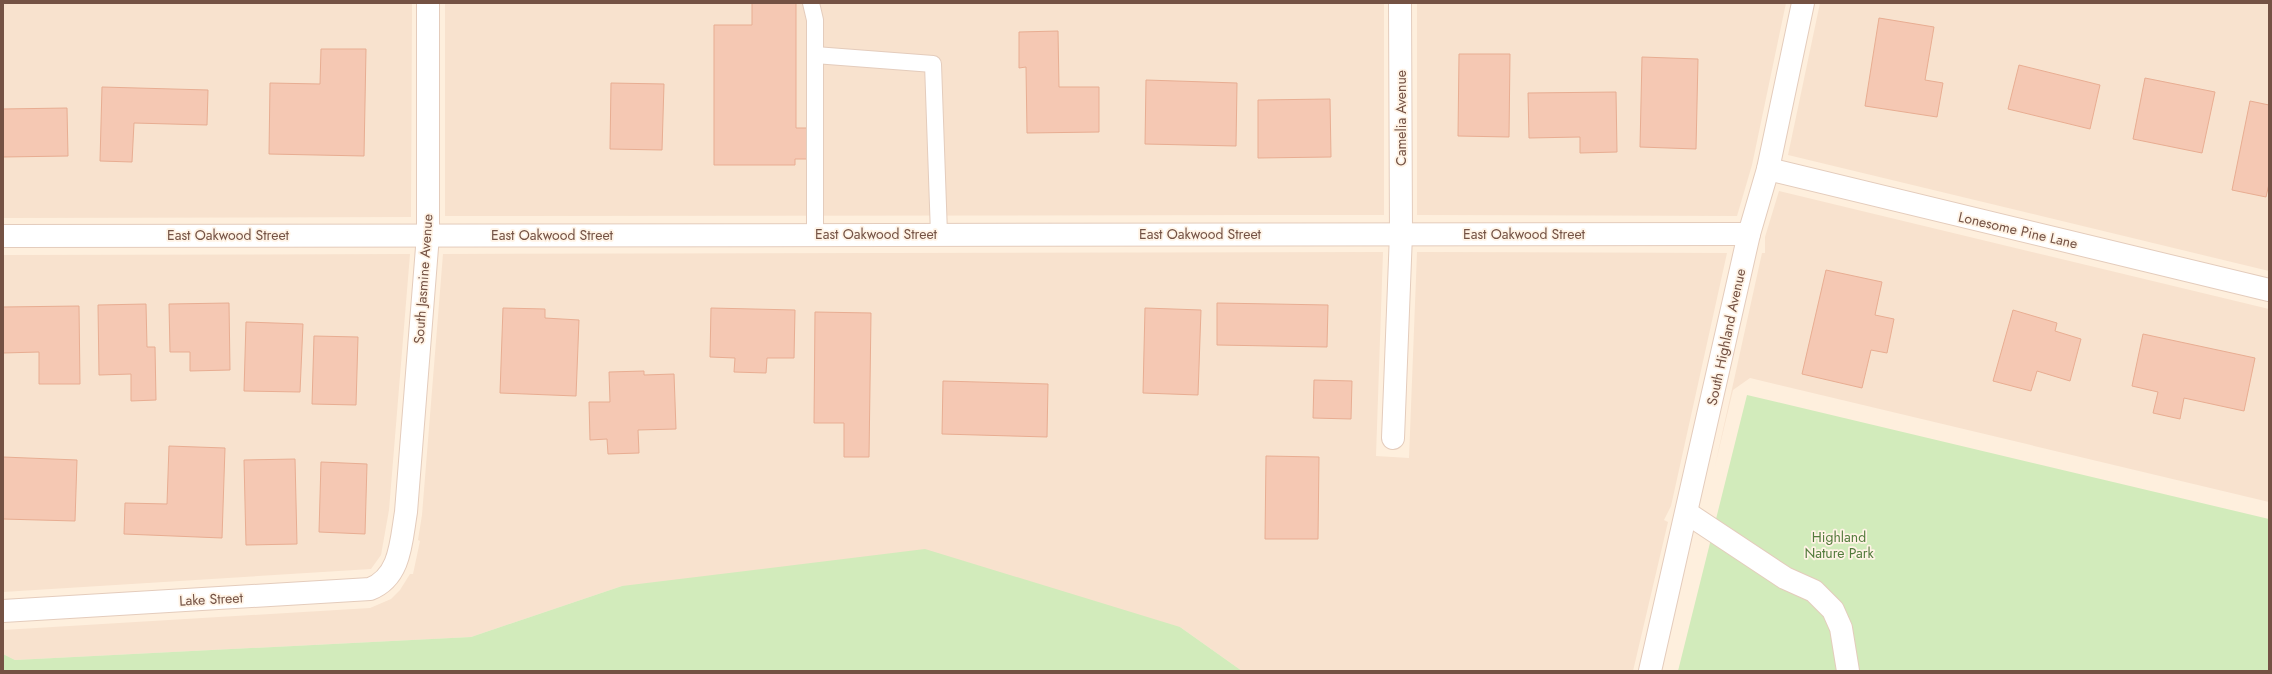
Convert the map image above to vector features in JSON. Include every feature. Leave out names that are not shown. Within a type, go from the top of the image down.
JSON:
[{"type":"street","name":"South Jasmine Avenue","points":[[400,553],[406,512],[428,235],[428,3]]},
{"type":"street","name":"Camelia Avenue","points":[[1393,438],[1401,234],[1400,3]]},
{"type":"street","name":"South Highland Avenue","points":[[1650,671],[1749,234],[1768,169],[1803,3]]},
{"type":"street","name":"Lonesome Pine Lane","points":[[1768,169],[2269,290]]},
{"type":"street","name":"East Oakwood Street","points":[[3,236],[1749,234]]},
{"type":"street","points":[[1687,513],[1785,578],[1814,591],[1833,610],[1841,628],[1848,671]]},
{"type":"street","name":"Lake Street","points":[[3,611],[370,589],[380,585],[387,578],[397,563],[400,553]]},
{"type":"lane","points":[[811,3],[815,20],[815,234]]},
{"type":"lane","points":[[815,55],[934,64],[939,234]]},
{"type":"shaded area","points":[[3,3],[412,3],[411,217],[3,218]]},
{"type":"shaded area","points":[[445,3],[1384,3],[1384,215],[445,216]]},
{"type":"shaded area","points":[[1417,3],[1786,3],[1752,165],[1737,216],[1417,215]]},
{"type":"shaded area","points":[[1820,3],[2269,3],[2269,271],[1788,155]]},
{"type":"shaded area","points":[[1779,191],[2269,309],[2269,502],[1750,378],[1733,390],[1715,466],[1762,253],[1765,253],[1765,237]]},
{"type":"shaded area","points":[[1383,252],[1376,456],[1409,458],[1417,252],[1727,253],[1671,506],[1664,520],[1668,522],[1633,671],[1242,671],[1180,627],[622,586],[471,637],[15,660],[3,654],[3,630],[370,608],[391,599],[400,590],[410,574],[413,574],[420,541],[418,540],[422,515],[443,254]]},
{"type":"shaded area","points":[[410,254],[389,510],[381,555],[371,569],[3,592],[3,255]]},
{"type":"green space","name":"Highland Nature Park","points":[[1747,395],[2269,519],[2269,671],[1678,671]]},
{"type":"green space","points":[[925,549],[1180,627],[1242,671],[3,671],[3,654],[15,660],[471,637],[622,586]]},
{"type":"building","points":[[752,3],[796,3],[796,128],[810,128],[810,159],[795,159],[795,165],[714,165],[714,25],[752,25]]},
{"type":"building","points":[[1879,18],[1934,27],[1925,80],[1943,83],[1937,117],[1865,106]]},
{"type":"building","points":[[1058,31],[1059,87],[1099,87],[1099,132],[1027,133],[1026,67],[1019,68],[1019,32]]},
{"type":"building","points":[[321,49],[366,49],[364,156],[269,154],[270,83],[320,84]]},
{"type":"building","points":[[1459,54],[1510,54],[1509,137],[1458,136]]},
{"type":"building","points":[[1642,57],[1698,59],[1696,149],[1640,147]]},
{"type":"building","points":[[2019,65],[2100,85],[2090,129],[2008,109]]},
{"type":"building","points":[[2145,78],[2215,92],[2202,153],[2133,139]]},
{"type":"building","points":[[1146,80],[1237,83],[1236,146],[1145,144]]},
{"type":"building","points":[[611,83],[664,84],[662,150],[610,149]]},
{"type":"building","points":[[102,87],[208,90],[207,125],[134,123],[132,162],[100,161]]},
{"type":"building","points":[[1616,92],[1617,152],[1580,153],[1580,137],[1529,138],[1528,93]]},
{"type":"building","points":[[1330,99],[1331,157],[1258,158],[1258,100]]},
{"type":"building","points":[[2250,101],[2269,105],[2269,184],[2266,197],[2232,190]]},
{"type":"building","points":[[67,108],[68,156],[3,157],[3,109]]},
{"type":"building","points":[[1826,270],[1882,282],[1875,315],[1894,319],[1887,353],[1871,350],[1862,388],[1802,374]]},
{"type":"building","points":[[229,303],[230,370],[190,371],[190,352],[170,352],[169,304]]},
{"type":"building","points":[[1217,303],[1328,305],[1327,347],[1217,345]]},
{"type":"building","points":[[146,304],[147,347],[155,347],[156,400],[131,401],[131,374],[99,375],[98,305]]},
{"type":"building","points":[[79,306],[80,384],[39,384],[39,352],[3,353],[3,307]]},
{"type":"building","points":[[503,308],[545,309],[545,318],[579,320],[576,396],[500,393]]},
{"type":"building","points":[[711,308],[795,310],[794,358],[767,358],[766,373],[734,372],[735,358],[710,357]]},
{"type":"building","points":[[1145,308],[1201,310],[1198,395],[1143,393]]},
{"type":"building","points":[[2013,310],[2057,323],[2055,331],[2081,339],[2070,381],[2037,371],[2031,391],[1993,381]]},
{"type":"building","points":[[815,312],[871,313],[869,457],[844,457],[844,423],[814,423]]},
{"type":"building","points":[[246,322],[303,324],[300,392],[244,391]]},
{"type":"building","points":[[2143,334],[2255,358],[2244,411],[2184,398],[2180,419],[2153,413],[2158,392],[2132,386]]},
{"type":"building","points":[[314,336],[358,337],[356,405],[312,404]]},
{"type":"building","points":[[644,371],[644,375],[674,374],[676,429],[638,430],[639,453],[608,454],[607,439],[590,440],[589,402],[610,402],[609,372]]},
{"type":"building","points":[[1314,380],[1352,381],[1351,419],[1313,418]]},
{"type":"building","points":[[943,381],[1048,384],[1047,437],[942,434]]},
{"type":"building","points":[[169,446],[225,448],[222,538],[124,534],[125,503],[167,504]]},
{"type":"building","points":[[1266,456],[1319,457],[1318,539],[1265,539]]},
{"type":"building","points":[[3,457],[77,460],[75,521],[3,519]]},
{"type":"building","points":[[295,459],[297,544],[246,545],[244,460]]},
{"type":"building","points":[[321,462],[367,464],[365,534],[319,532]]}]
